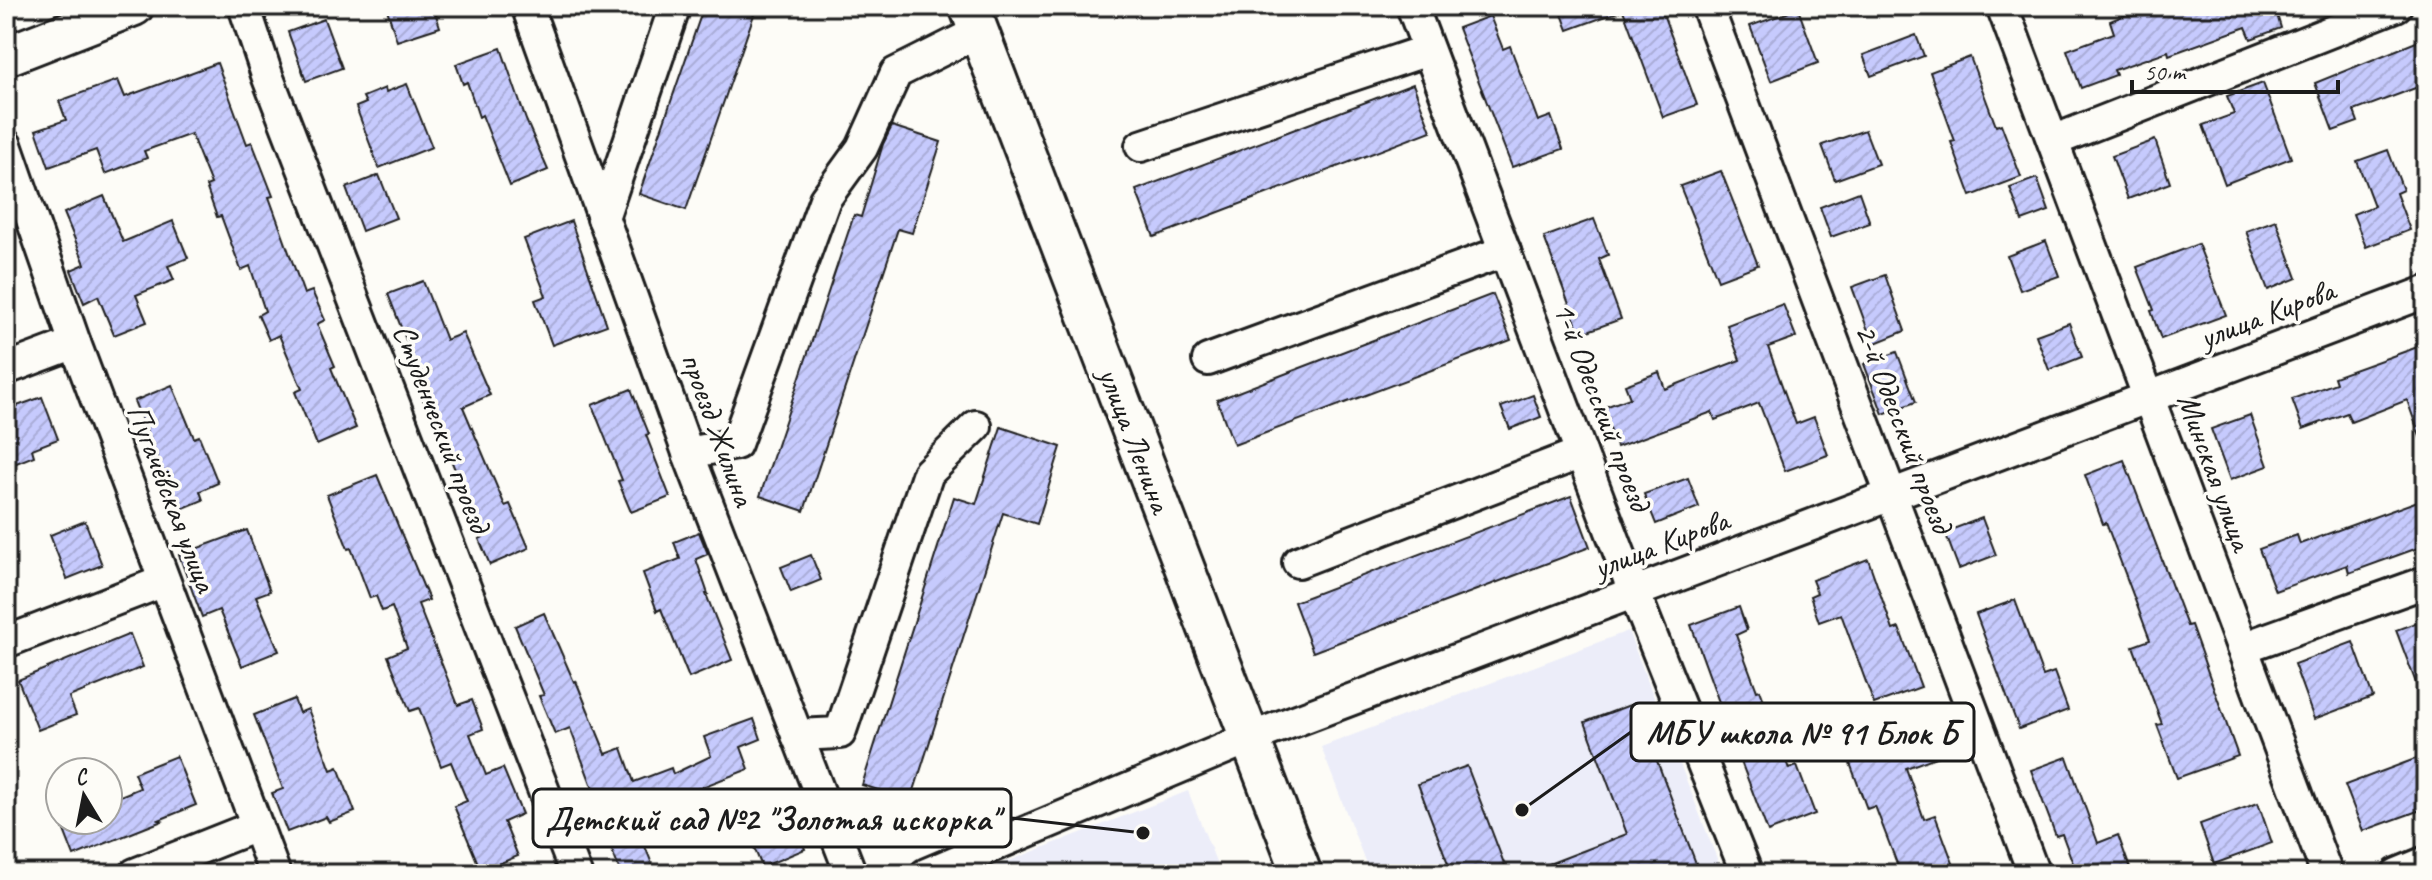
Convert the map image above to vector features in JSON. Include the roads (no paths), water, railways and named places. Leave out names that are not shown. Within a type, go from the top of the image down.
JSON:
[{"type":"main road","points":[[6,56],[131,7]]},
{"type":"main road","name":"улица Ленина","points":[[974,19],[1302,874]]},
{"type":"street","name":"Студенческий проезд","points":[[244,6],[280,108],[576,874]]},
{"type":"street","name":"проезд Жилина","points":[[527,6],[688,453],[851,874]]},
{"type":"street","points":[[603,218],[675,6]]},
{"type":"street","name":"1-й Одесский проезд","points":[[1412,6],[1634,592],[1747,874]]},
{"type":"street","name":"2-й Одесский проезд","points":[[1707,6],[2034,874]]},
{"type":"street","name":"Минская улица","points":[[2002,6],[2327,874]]},
{"type":"street","points":[[2053,141],[2396,6]]},
{"type":"street","points":[[688,453],[736,444],[825,199],[862,148],[896,73],[974,19]]},
{"type":"street","points":[[1141,146],[1428,50]]},
{"type":"street","name":"Пугачёвская улица","points":[[6,145],[75,343],[275,874]]},
{"type":"street","points":[[1208,360],[1505,251]]},
{"type":"street","name":"улица Кирова","points":[[926,874],[1250,738],[2426,292]]},
{"type":"street","points":[[6,369],[75,343]]},
{"type":"street","points":[[797,735],[840,733],[928,473],[976,426]]},
{"type":"street","points":[[1298,562],[1581,453]]},
{"type":"street","points":[[6,642],[164,581]]},
{"type":"street","points":[[2242,648],[2426,582]]},
{"type":"street","points":[[135,874],[256,826]]},
{"type":"street","points":[[2397,874],[2426,862]]},
{"type":"place","name":"МБУ школа № 91 Блок Б","points":[[1522,810]]},
{"type":"place","name":"Детский сад №2 \"Золотая искорка\"","points":[[1143,833]]}]
